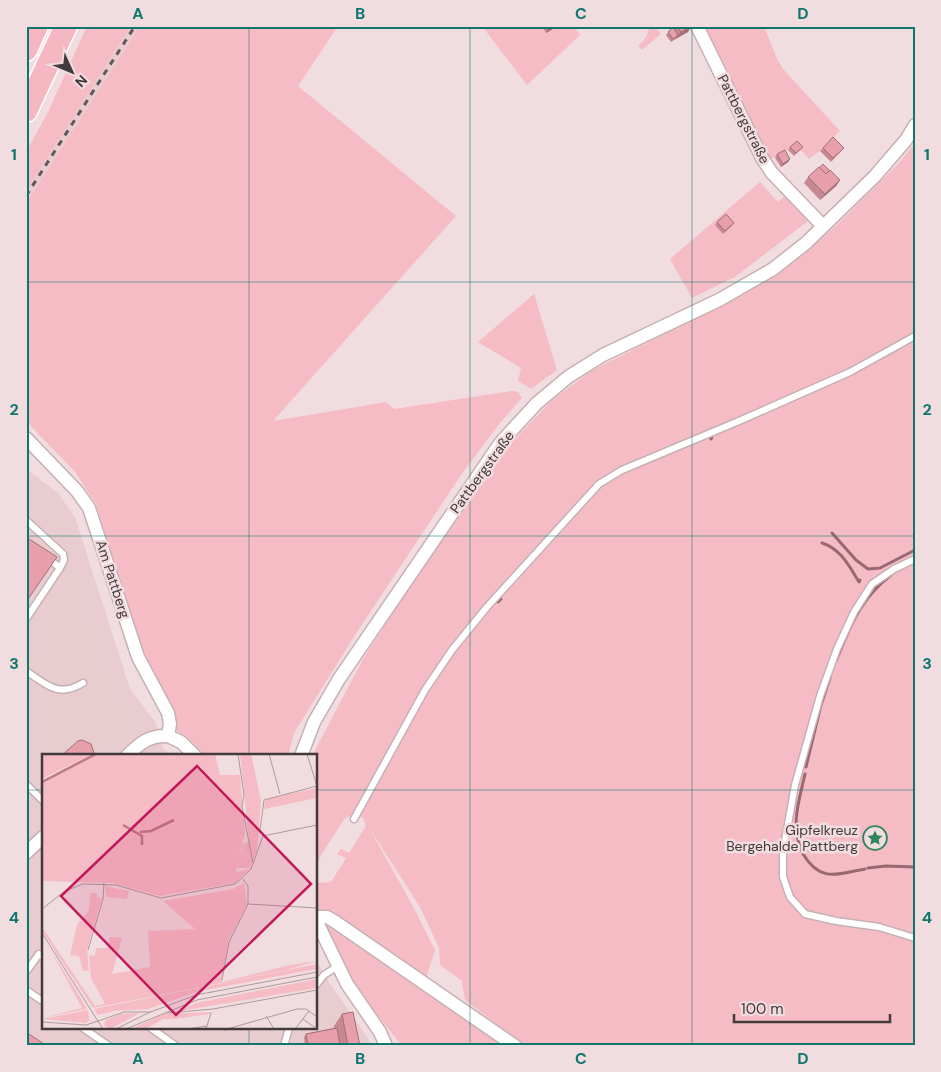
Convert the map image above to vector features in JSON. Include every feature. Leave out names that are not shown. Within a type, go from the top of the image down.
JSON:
[{"type":"highway","points":[[26,50],[37,26]]},
{"type":"highway","points":[[26,111],[66,26]]},
{"type":"street","name":"Pattbergstraße","points":[[697,26],[762,158],[772,173],[823,226]]},
{"type":"street","name":"Pattbergstraße","points":[[302,754],[314,722],[339,679],[501,442],[537,403],[568,377],[603,356],[752,283],[781,264],[888,162],[906,140],[915,125]]},
{"type":"street","name":"Am Pattberg","points":[[26,438],[77,490],[89,508],[138,657],[168,713],[170,724],[168,736]]},
{"type":"street","points":[[129,754],[151,737],[168,736],[181,742],[193,754]]},
{"type":"street","points":[[26,853],[42,838]]},
{"type":"street","points":[[318,919],[327,917],[334,921],[515,1046]]},
{"type":"street","points":[[318,923],[347,984],[380,1032],[386,1046]]},
{"type":"lane","points":[[354,819],[425,690],[452,650],[488,607],[599,484],[622,470],[850,372],[915,336]]},
{"type":"lane","points":[[26,520],[63,554],[64,560],[26,619]]},
{"type":"lane","points":[[38,552],[60,568]]},
{"type":"lane","points":[[915,559],[894,569],[872,584],[854,612],[838,649],[820,696],[795,785],[784,843],[782,877],[790,898],[805,914],[836,921],[879,927],[915,938]]},
{"type":"lane","points":[[26,671],[46,685],[58,690],[68,690],[83,683]]},
{"type":"lane","points":[[26,784],[42,800]]},
{"type":"lane","points":[[26,972],[39,954],[42,956]]},
{"type":"lane","points":[[318,983],[324,975],[338,966]]},
{"type":"lane","points":[[26,990],[42,1001]]},
{"type":"lane","points":[[87,1030],[110,1046]]},
{"type":"lane","points":[[154,1030],[176,1046]]},
{"type":"lane","points":[[284,1046],[289,1030]]},
{"type":"shaded area","points":[[87,26],[131,26],[26,191],[26,152],[49,110]]},
{"type":"shaded area","points":[[131,26],[140,26],[26,203],[26,190]]},
{"type":"shaded area","points":[[140,26],[338,26],[298,86],[456,216],[273,421],[386,402],[394,409],[512,391],[518,392],[522,398],[500,423],[463,472],[357,632],[294,733],[289,754],[202,754],[188,738],[176,730],[177,723],[174,714],[146,663],[96,504],[75,472],[26,421],[26,203]]},
{"type":"shaded area","points":[[482,26],[573,26],[580,35],[527,85]]},
{"type":"shaded area","points":[[645,26],[658,26],[656,28],[661,34],[642,50],[638,46],[649,31]]},
{"type":"shaded area","points":[[703,26],[764,26],[777,59],[784,70],[840,131],[809,159],[795,144],[769,160]]},
{"type":"shaded area","points":[[915,143],[915,1046],[525,1046],[465,1000],[462,981],[440,965],[439,948],[420,907],[368,826],[435,950],[423,988],[504,1046],[402,1046],[355,987],[318,912],[318,883],[331,882],[346,858],[337,854],[341,849],[349,853],[366,826],[363,818],[356,814],[345,818],[318,862],[318,754],[313,754],[363,659],[438,544],[499,456],[550,402],[591,371],[740,296],[793,263],[837,225],[899,163]]},
{"type":"shaded area","points":[[760,182],[778,202],[786,195],[808,221],[735,277],[692,298],[670,259]]},
{"type":"shaded area","points":[[534,294],[557,370],[531,389],[518,381],[521,368],[478,342]]},
{"type":"shaded area","points":[[30,472],[58,493],[75,517],[130,689],[156,723],[164,750],[172,754],[42,754],[42,1030],[318,1030],[318,963],[372,1046],[26,1046],[26,473]]},
{"type":"building","points":[[546,26],[555,26],[548,30]]},
{"type":"building","points":[[677,26],[691,26],[681,32]]},
{"type":"building","points":[[673,27],[678,35],[673,39],[668,32]]},
{"type":"building","points":[[833,137],[844,148],[833,158],[823,148]]},
{"type":"building","points":[[797,141],[803,147],[796,153],[790,147]]},
{"type":"building","points":[[785,150],[790,159],[783,164],[777,154]]},
{"type":"building","points":[[823,164],[830,171],[826,174],[819,168]]},
{"type":"building","points":[[819,167],[826,174],[830,170],[840,180],[825,194],[808,177]]},
{"type":"building","points":[[726,214],[734,223],[725,231],[717,222]]},
{"type":"building","points":[[26,537],[57,557],[26,602]]},
{"type":"building","points":[[82,740],[91,744],[94,754],[63,754],[78,741]]},
{"type":"building","points":[[353,1012],[360,1046],[348,1046],[342,1014]]},
{"type":"building","points":[[337,1028],[340,1046],[308,1046],[306,1034]]},
{"type":"building","points":[[26,1032],[47,1046],[26,1046]]},
{"type":"waterway","points":[[832,533],[856,560],[868,569],[880,568],[915,550]]},
{"type":"waterway","points":[[822,543],[834,549],[848,564],[859,582],[860,580]]},
{"type":"waterway","points":[[836,661],[852,624],[864,603],[880,584],[891,575]]},
{"type":"waterway","points":[[498,602],[501,599]]},
{"type":"waterway","points":[[806,767],[821,705],[830,678]]},
{"type":"waterway","points":[[802,851],[798,842],[796,823],[805,774]]},
{"type":"waterway","points":[[803,854],[816,869],[823,873],[838,874],[865,869]]},
{"type":"waterway","points":[[868,868],[886,866],[915,867]]},
{"type":"railway","points":[[26,196],[135,26]]},
{"type":"place","name":"Gipfelkreuz Bergehalde Pattberg","points":[[875,838]]}]
